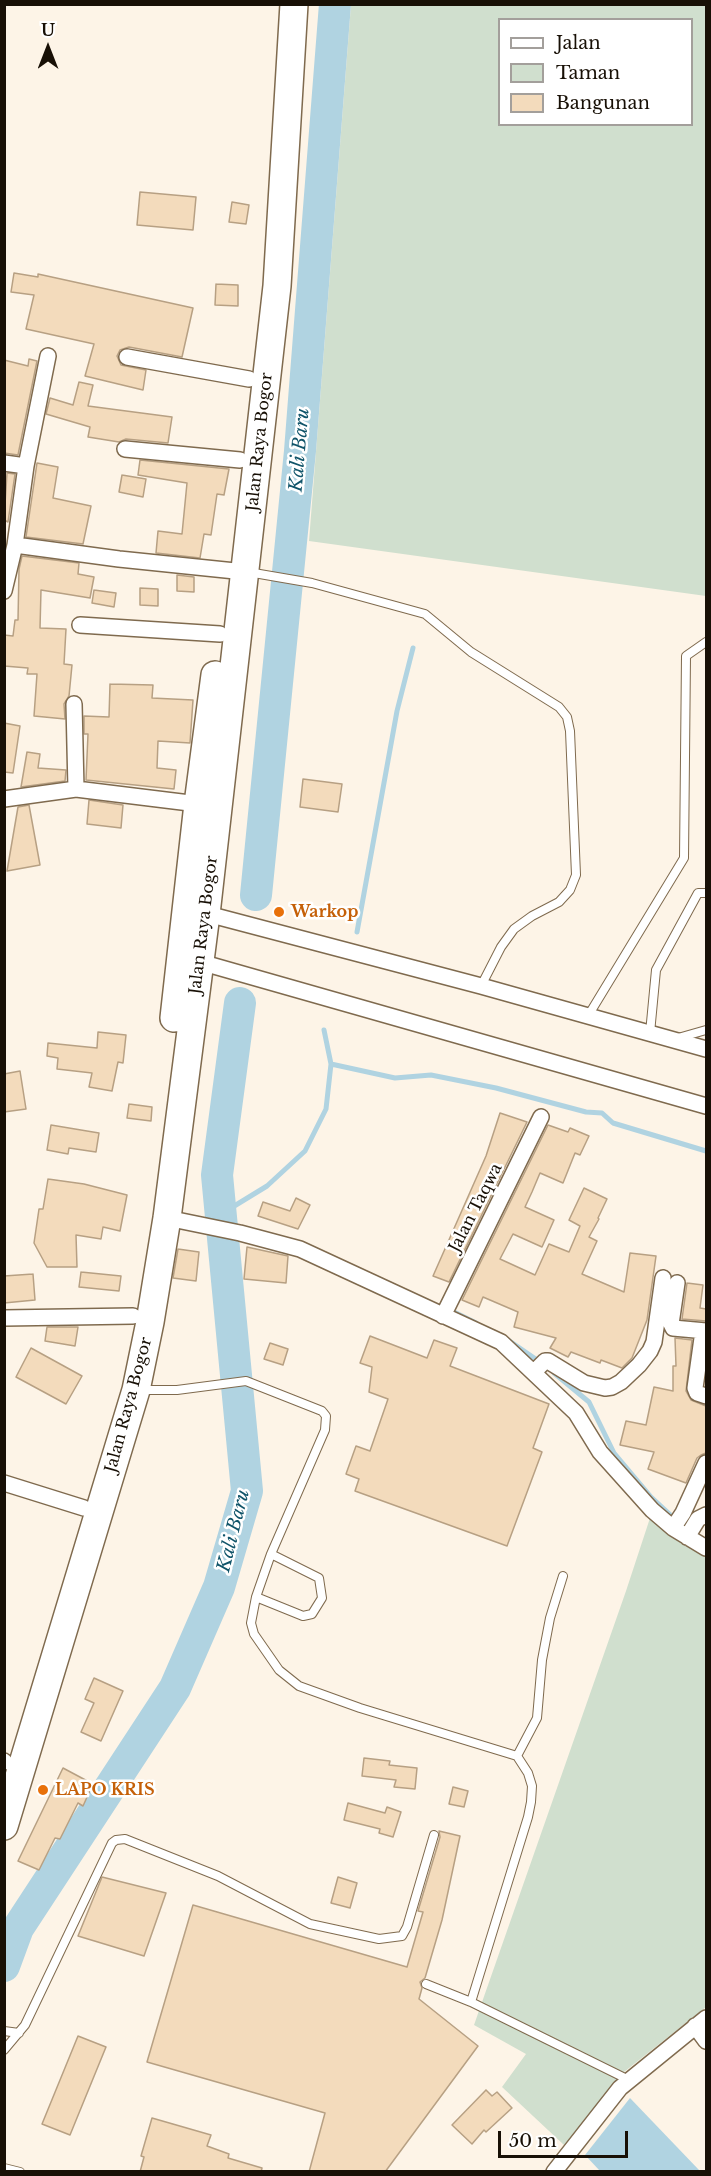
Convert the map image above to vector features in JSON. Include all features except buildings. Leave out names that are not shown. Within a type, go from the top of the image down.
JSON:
[{"type":"highway","name":"Jalan Raya Bogor","points":[[196,911],[198,804],[220,634],[248,572],[240,460],[260,283],[276,4]]},
{"type":"highway","name":"Jalan Raya Bogor","points":[[5,1763],[84,1508],[118,1385],[133,1316],[248,572],[277,286],[294,4]]},
{"type":"highway","name":"Jalan Raya Bogor","points":[[4,1826],[136,1390],[167,1218],[190,959]]},
{"type":"street","points":[[4,591],[15,545],[26,466],[48,356]]},
{"type":"street","points":[[128,357],[249,379]]},
{"type":"street","points":[[125,449],[240,460]]},
{"type":"street","points":[[4,463],[26,466]]},
{"type":"street","points":[[15,545],[119,559],[248,572]]},
{"type":"street","points":[[80,625],[220,634]]},
{"type":"street","points":[[74,704],[76,789]]},
{"type":"street","points":[[4,799],[76,789],[198,804]]},
{"type":"street","points":[[196,911],[706,1048]]},
{"type":"street","points":[[190,959],[706,1106]]},
{"type":"street","name":"Jalan Taqwa","points":[[446,1309],[541,1117]]},
{"type":"street","points":[[167,1218],[240,1233],[300,1249],[446,1309],[501,1342],[539,1367],[576,1413],[600,1452],[652,1510],[676,1524],[706,1548]]},
{"type":"street","points":[[539,1367],[550,1361],[569,1375],[591,1385],[612,1387],[621,1382],[650,1351],[670,1280],[672,1327],[675,1330],[705,1331],[695,1388],[697,1394],[706,1396]]},
{"type":"street","points":[[4,1318],[133,1316]]},
{"type":"street","points":[[676,1524],[706,1463]]},
{"type":"street","points":[[4,1483],[84,1508]]},
{"type":"street","points":[[690,1534],[700,1517],[706,1515]]},
{"type":"street","points":[[554,2172],[620,2088],[629,2080],[701,2022],[706,2041]]},
{"type":"lane","points":[[248,572],[312,583],[425,614],[471,652],[559,707],[567,717],[570,731],[576,875],[570,890],[559,902],[532,916],[514,929],[501,947],[481,986]]},
{"type":"lane","points":[[588,1016],[684,858],[686,656],[706,642]]},
{"type":"lane","points":[[650,1033],[656,970],[698,892],[706,893]]},
{"type":"lane","points":[[674,1040],[706,1030]]},
{"type":"lane","points":[[136,1390],[177,1390],[244,1382],[322,1411],[327,1423],[271,1554],[256,1597],[251,1623],[254,1634],[279,1670],[299,1686],[360,1708],[517,1756],[528,1773],[532,1786],[528,1817],[471,2002]]},
{"type":"lane","points":[[256,1597],[303,1616],[312,1614],[322,1598],[319,1578],[271,1554]]},
{"type":"lane","points":[[517,1756],[537,1718],[542,1660],[550,1618],[563,1576]]},
{"type":"lane","points":[[4,2050],[25,2025],[112,1843],[116,1840],[125,1839],[218,1876],[310,1924],[379,1939],[402,1936],[407,1927],[434,1835]]},
{"type":"lane","points":[[426,1984],[471,2002],[629,2080]]},
{"type":"lane","points":[[4,2031],[19,2033]]},
{"type":"lane","points":[[4,2168],[20,2172]]},
{"type":"green space","points":[[351,5],[706,5],[706,596],[309,541]]},
{"type":"green space","points":[[650,1518],[682,1544],[706,1553],[706,2007],[624,2072],[564,2145],[502,2087],[526,2054],[474,2025]]},
{"type":"water","points":[[630,2098],[698,2171],[600,2171],[585,2155]]},
{"type":"waterway","name":"Kali Baru","points":[[256,895],[300,451],[335,4]]},
{"type":"waterway","points":[[357,932],[397,711],[413,648]]},
{"type":"waterway","name":"Kali Baru","points":[[4,1966],[18,1928],[175,1688],[219,1587],[247,1491],[217,1175],[240,1003]]},
{"type":"waterway","points":[[220,1209],[231,1208],[267,1186],[305,1151],[326,1109],[331,1064],[324,1030]]},
{"type":"waterway","points":[[331,1064],[395,1078],[431,1075],[496,1088],[586,1112],[602,1113],[613,1123],[706,1151]]},
{"type":"waterway","points":[[452,1311],[476,1323]]},
{"type":"waterway","points":[[508,1340],[540,1362]]},
{"type":"waterway","points":[[554,1373],[589,1402],[614,1453],[651,1497],[677,1521]]},
{"type":"place","name":"Warkop","points":[[279,912]]},
{"type":"place","name":"LAPO KRIS","points":[[43,1790]]}]
